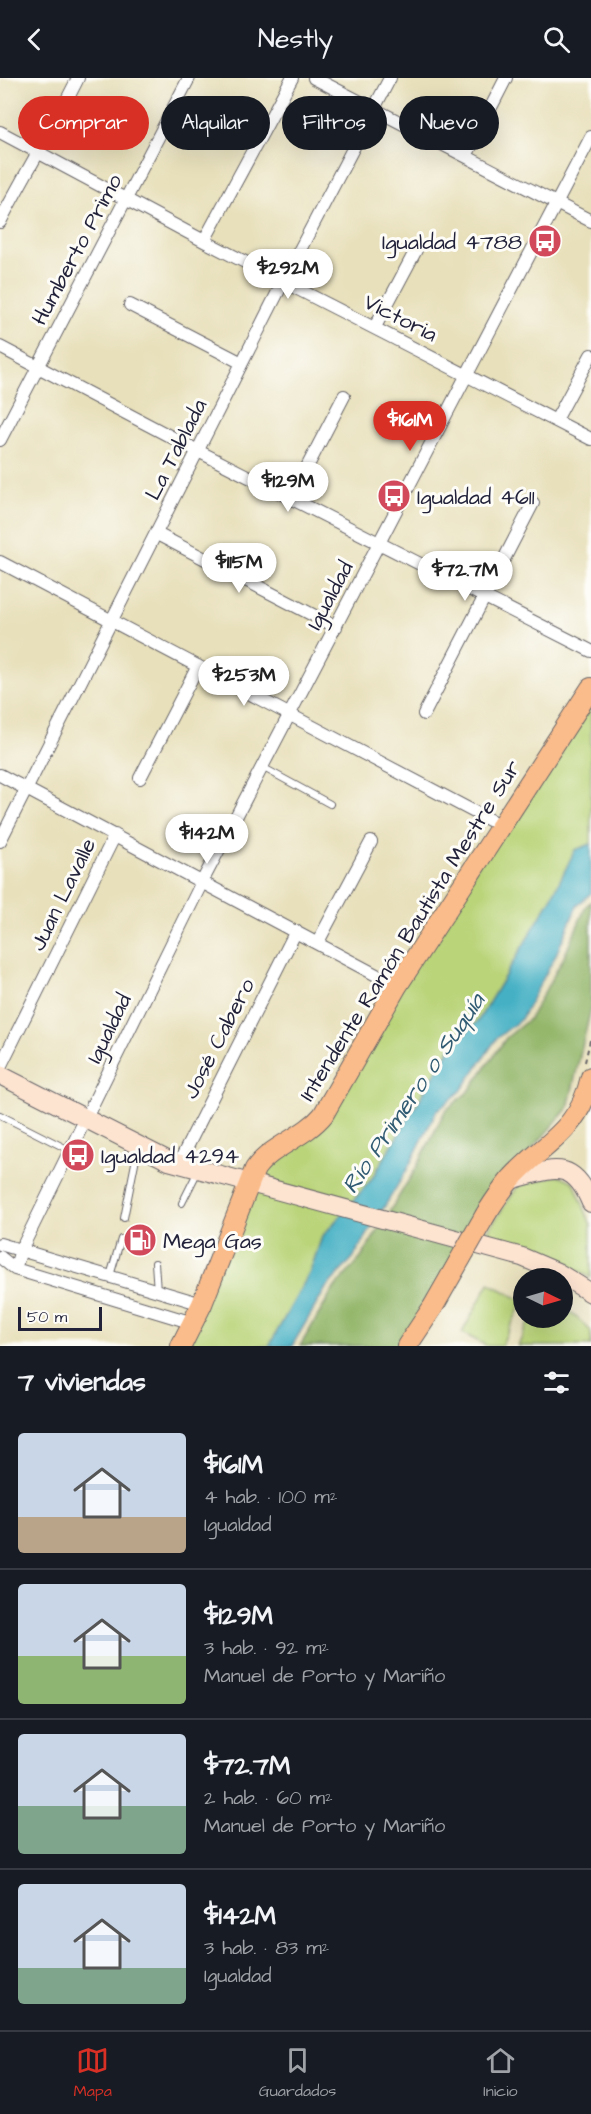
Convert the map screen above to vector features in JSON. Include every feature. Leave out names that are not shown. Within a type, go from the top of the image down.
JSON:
[{"type":"main road","name":"Intendente Ramón Bautista Mestre Sur","points":[[181,1346],[202,1304],[255,1169],[268,1155],[315,1125],[323,1115],[397,986],[591,688]]},
{"type":"main road","points":[[0,1075],[138,1147],[179,1163],[450,1236],[543,1266],[591,1293]]},
{"type":"main road","points":[[407,1346],[433,1307],[486,1214],[510,1180],[577,1116],[586,1098],[591,1077]]},
{"type":"main road","points":[[510,1180],[550,1170],[563,1170],[578,1177],[591,1203]]},
{"type":"street","points":[[0,222],[37,151],[56,123],[78,78]]},
{"type":"street","name":"Humberto Primo","points":[[0,440],[189,78]]},
{"type":"street","points":[[204,241],[292,78]]},
{"type":"street","points":[[314,78],[348,96]]},
{"type":"street","name":"La Tablada","points":[[381,96],[390,78]]},
{"type":"street","points":[[466,156],[506,78]]},
{"type":"street","points":[[387,116],[591,221]]},
{"type":"street","name":"Victoria","points":[[0,132],[204,241],[591,439]]},
{"type":"street","name":"Igualdad","points":[[15,1269],[21,1250],[203,880],[264,768],[591,136]]},
{"type":"street","name":"La Tablada","points":[[0,841],[242,363],[353,150]]},
{"type":"street","points":[[375,327],[416,250]]},
{"type":"street","points":[[130,305],[242,363]]},
{"type":"street","points":[[0,346],[198,451],[591,651]]},
{"type":"street","points":[[556,420],[591,355]]},
{"type":"street","points":[[291,498],[344,396]]},
{"type":"street","points":[[424,714],[533,503]]},
{"type":"street","points":[[157,534],[336,627]]},
{"type":"street","points":[[0,562],[501,826]]},
{"type":"street","points":[[140,778],[198,666]]},
{"type":"street","points":[[0,775],[203,880],[397,986]]},
{"type":"street","name":"Juan Lavalle","points":[[0,1068],[115,835]]},
{"type":"street","points":[[318,942],[371,842]]},
{"type":"street","name":"José Cabero","points":[[179,1163],[296,931]]},
{"type":"street","points":[[0,1244],[202,1304]]},
{"type":"street","points":[[0,1257],[15,1269],[193,1323]]},
{"type":"lane","points":[[264,768],[330,804]]},
{"type":"lane","points":[[0,1115],[70,1151]]},
{"type":"lane","points":[[124,1218],[138,1147]]},
{"type":"lane","points":[[182,1203],[199,1169]]},
{"type":"lane","points":[[110,1276],[121,1239]]},
{"type":"lane","points":[[155,1263],[158,1291]]},
{"type":"green space","points":[[591,688],[591,844],[575,850],[551,899],[478,1021],[450,1049],[371,1180],[322,1237],[310,1272],[269,1346],[181,1346],[255,1169],[307,1131]]},
{"type":"green space","points":[[591,902],[591,1008],[568,1108],[474,1215],[424,1313],[400,1346],[300,1346],[335,1287],[361,1258],[415,1170],[445,1111],[469,1091],[506,1038],[529,1019],[564,957],[586,906]]},
{"type":"green space","points":[[559,1175],[574,1182],[591,1225],[591,1278],[552,1256],[486,1233],[518,1186]]},
{"type":"green space","points":[[489,1283],[513,1296],[513,1321],[501,1346],[487,1346],[462,1333]]},
{"type":"green space","points":[[573,1314],[591,1331],[591,1346],[518,1346],[526,1328],[573,1328]]},
{"type":"water","points":[[591,844],[591,893],[577,906],[555,957],[521,1019],[497,1038],[461,1091],[436,1112],[407,1170],[353,1258],[326,1288],[292,1346],[269,1346],[310,1272],[322,1237],[371,1180],[450,1049],[478,1021],[551,899],[575,850]]},
{"type":"place","name":"Igualdad 4788","points":[[545,241]]},
{"type":"place","name":"Igualdad 4611","points":[[394,496]]},
{"type":"place","name":"Igualdad 4294","points":[[78,1155]]},
{"type":"place","name":"Mega Gas","points":[[140,1240]]},
{"type":"water label","name":"Río Primero o Suquía","points":[[413,1093]]}]
